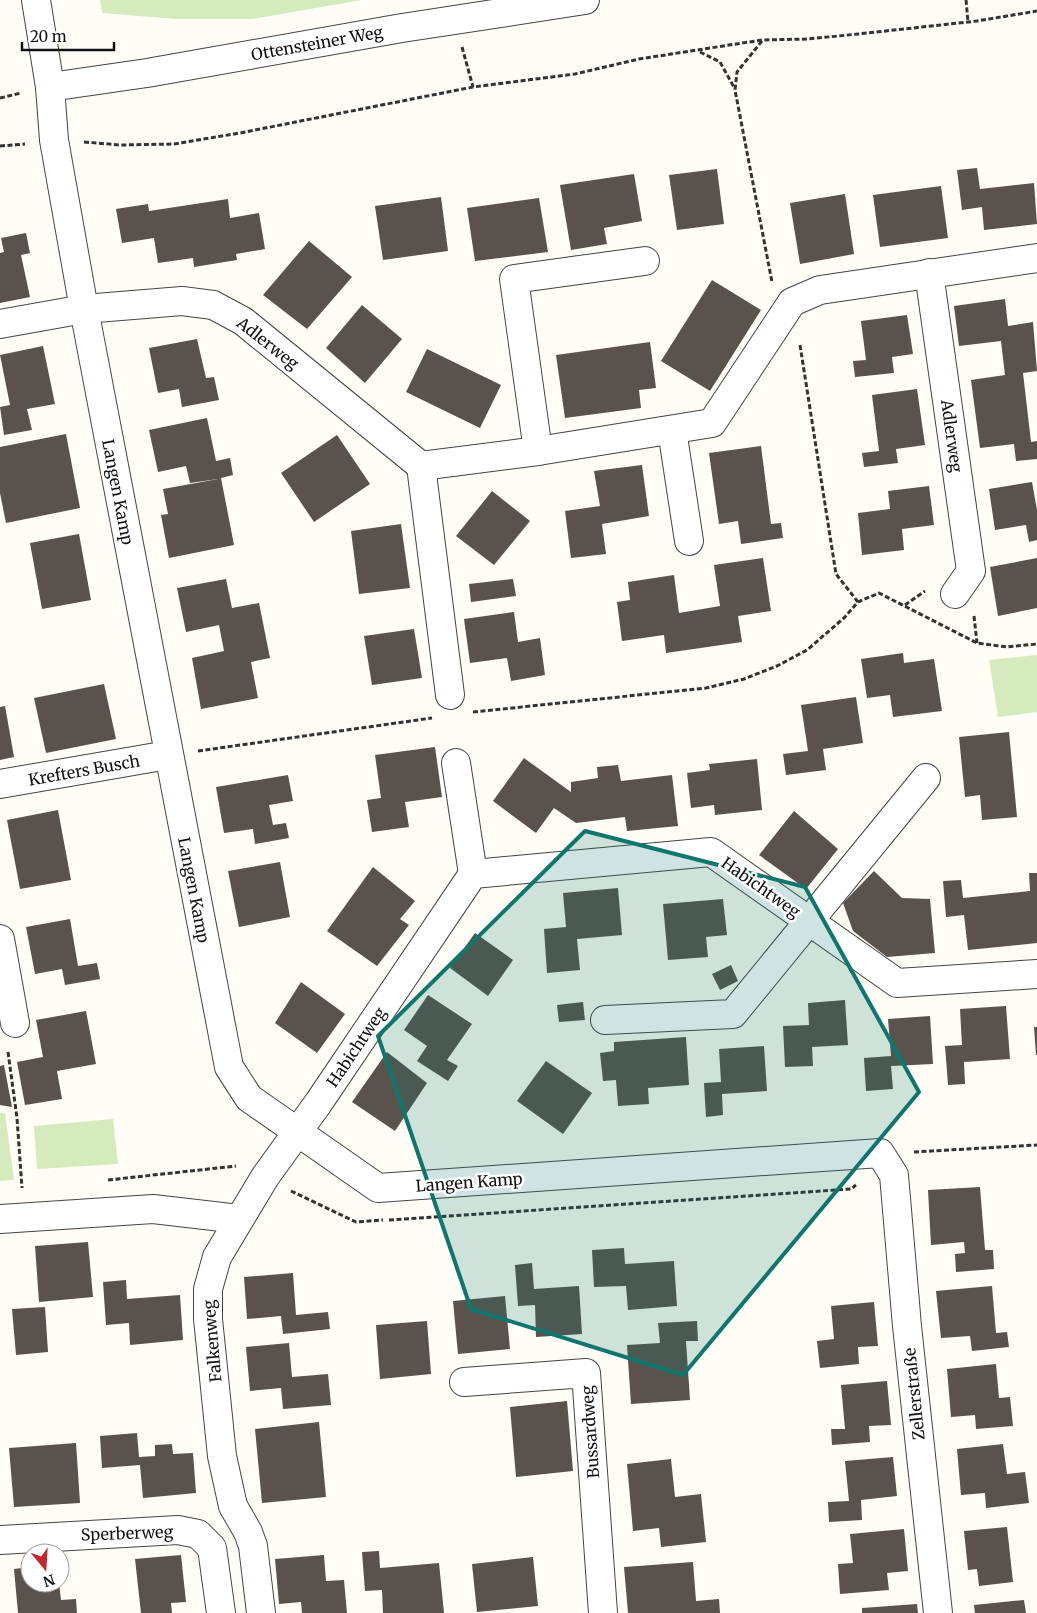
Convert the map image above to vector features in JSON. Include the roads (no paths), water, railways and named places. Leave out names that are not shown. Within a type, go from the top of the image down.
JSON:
[{"type":"street","name":"Langen Kamp","points":[[36,0],[50,87],[54,140],[168,756],[229,1067],[249,1098],[378,1188],[880,1153],[894,1175]]},
{"type":"street","name":"Ottensteiner Weg","points":[[50,87],[147,74],[455,20],[585,0]]},
{"type":"street","points":[[451,705],[421,466],[538,451],[712,423],[792,302],[820,290],[1037,258]]},
{"type":"street","points":[[538,451],[514,279],[645,261]]},
{"type":"street","name":"Adlerweg","points":[[929,273],[971,571],[955,594]]},
{"type":"street","name":"Adlerweg","points":[[84,309],[182,301],[213,305],[243,321],[421,466]]},
{"type":"street","points":[[0,324],[84,309]]},
{"type":"street","points":[[672,430],[689,540]]},
{"type":"street","name":"Krefters Busch","points":[[0,784],[168,756]]},
{"type":"street","points":[[456,764],[474,874]]},
{"type":"street","name":"Habichtweg","points":[[604,1020],[733,1014],[926,778]]},
{"type":"street","name":"Habichtweg","points":[[239,1218],[474,874],[711,852],[897,983],[1037,974]]},
{"type":"street","points":[[0,939],[15,1023]]},
{"type":"street","name":"Zellerstraße","points":[[894,1175],[906,1326],[938,1613]]},
{"type":"street","points":[[0,1219],[153,1209],[239,1218]]},
{"type":"street","name":"Falkenweg","points":[[239,1218],[217,1257],[208,1289],[208,1319],[222,1456],[233,1506],[248,1532],[253,1546],[261,1613]]},
{"type":"street","name":"Bussardweg","points":[[464,1382],[586,1373],[603,1613]]},
{"type":"street","name":"Sperberweg","points":[[0,1540],[178,1530],[198,1534],[212,1548]]},
{"type":"street","points":[[221,1613],[212,1548],[253,1546]]}]
